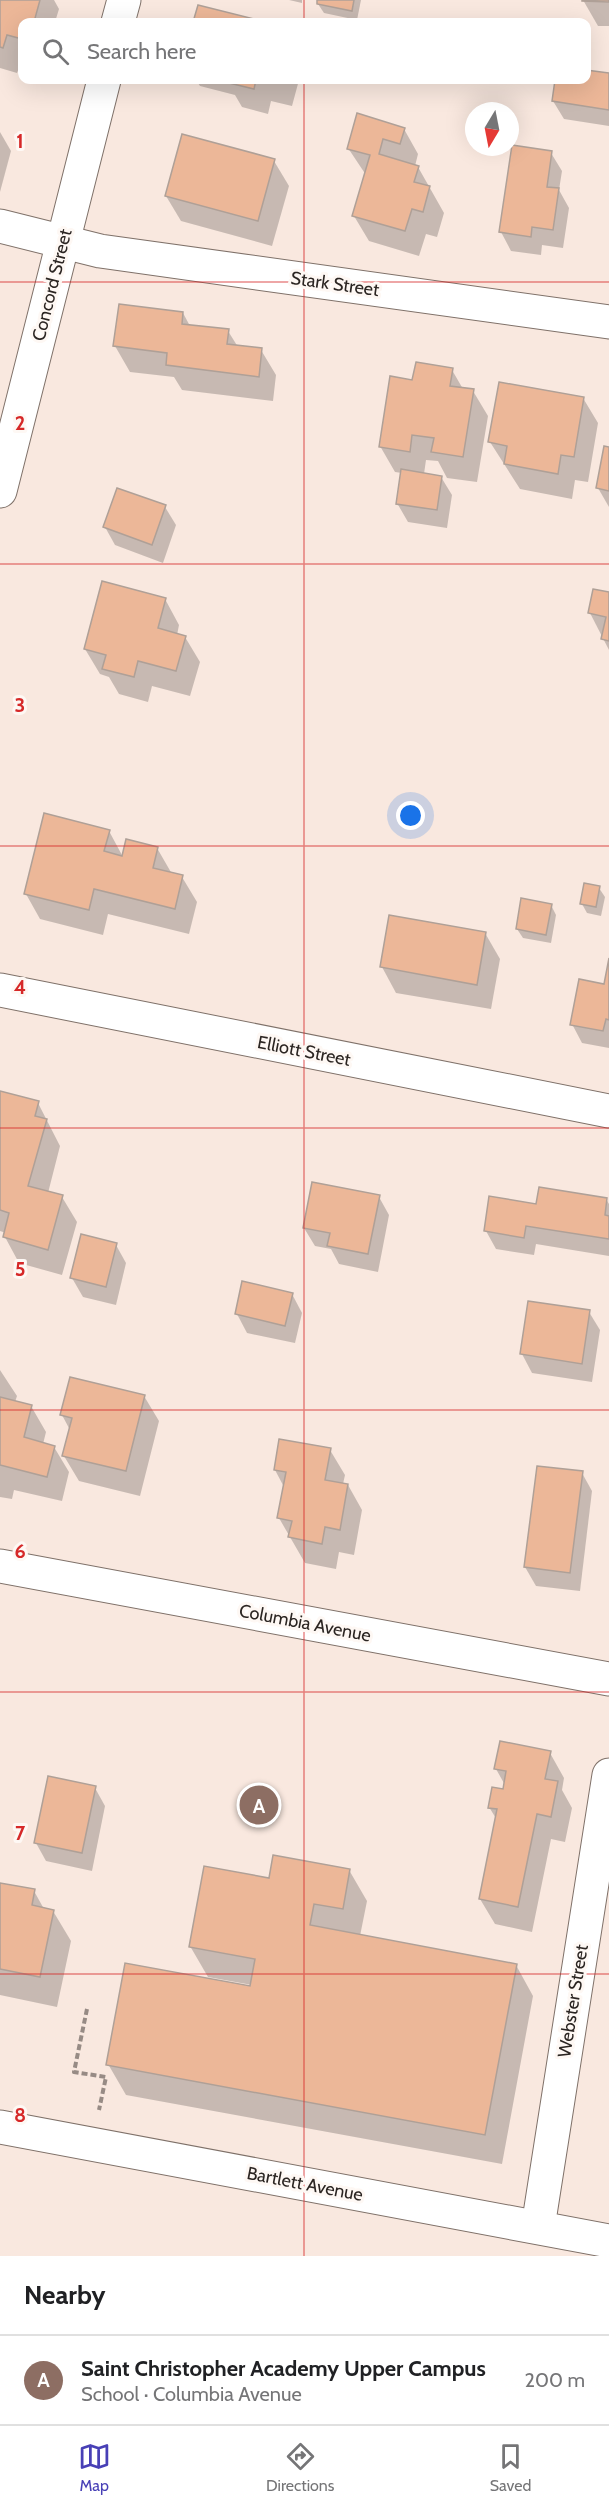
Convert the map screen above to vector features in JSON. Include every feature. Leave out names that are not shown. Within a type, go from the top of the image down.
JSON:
[{"type":"street","points":[[119,18],[124,0]]},
{"type":"street","name":"Concord Street","points":[[0,491],[103,84]]},
{"type":"street","name":"Stark Street","points":[[0,226],[100,251],[609,322]]},
{"type":"street","name":"Elliott Street","points":[[0,990],[609,1111]]},
{"type":"street","name":"Columbia Avenue","points":[[0,1566],[609,1679]]},
{"type":"street","name":"Webster Street","points":[[538,2228],[609,1775]]},
{"type":"street","name":"Bartlett Avenue","points":[[0,2127],[609,2241]]},
{"type":"path","points":[[87,2009],[74,2072],[106,2077],[99,2110]]},
{"type":"building","points":[[0,0],[40,0],[35,18],[18,18],[18,38],[7,35],[3,48],[0,47]]},
{"type":"building","points":[[317,0],[354,0],[352,11],[317,4]]},
{"type":"building","points":[[582,0],[609,0],[609,2],[582,1]]},
{"type":"building","points":[[198,5],[250,18],[194,18]]},
{"type":"building","points":[[591,71],[609,73],[609,110],[552,101],[554,84],[591,84]]},
{"type":"building","points":[[233,84],[255,84],[254,89]]},
{"type":"building","points":[[357,113],[405,128],[400,144],[383,139],[379,154],[419,166],[414,182],[430,186],[423,212],[412,209],[405,231],[352,216],[370,155],[347,149]]},
{"type":"building","points":[[182,134],[275,159],[258,221],[165,196]]},
{"type":"building","points":[[519,146],[552,151],[547,187],[559,188],[553,230],[532,227],[531,237],[499,232],[510,156],[519,156]]},
{"type":"building","points":[[119,304],[183,312],[182,324],[229,329],[227,344],[262,348],[259,377],[166,365],[167,353],[113,346]]},
{"type":"building","points":[[416,362],[453,368],[450,386],[474,389],[463,457],[431,452],[434,438],[412,435],[410,452],[379,447],[390,376],[412,380]]},
{"type":"building","points":[[499,382],[584,397],[574,457],[561,455],[558,474],[504,464],[507,446],[488,442]]},
{"type":"building","points":[[604,446],[609,447],[609,491],[596,488]]},
{"type":"building","points":[[401,469],[442,476],[437,510],[396,504]]},
{"type":"building","points":[[117,488],[166,505],[152,545],[103,527]]},
{"type":"building","points":[[102,581],[166,598],[158,628],[186,636],[176,671],[138,661],[134,677],[102,669],[106,655],[84,649]]},
{"type":"building","points":[[593,589],[609,592],[609,641],[601,639],[606,617],[588,613]]},
{"type":"building","points":[[44,813],[110,830],[104,851],[122,856],[126,839],[158,847],[153,868],[183,875],[175,909],[94,889],[89,910],[24,894]]},
{"type":"building","points":[[584,883],[600,886],[596,907],[580,904]]},
{"type":"building","points":[[521,898],[552,904],[546,935],[516,929]]},
{"type":"building","points":[[389,915],[486,932],[477,985],[380,967]]},
{"type":"building","points":[[609,958],[609,1020],[606,1019],[603,1031],[570,1025],[579,979],[604,984]]},
{"type":"building","points":[[0,1091],[39,1101],[35,1116],[47,1119],[28,1186],[63,1195],[48,1250],[3,1237],[9,1213],[0,1210]]},
{"type":"building","points":[[312,1182],[380,1195],[368,1254],[327,1246],[330,1233],[303,1228]]},
{"type":"building","points":[[539,1187],[607,1198],[605,1215],[609,1216],[609,1239],[526,1226],[524,1238],[484,1231],[489,1196],[536,1204]]},
{"type":"building","points":[[81,1234],[117,1243],[106,1287],[70,1278]]},
{"type":"building","points":[[242,1281],[293,1293],[285,1326],[235,1314]]},
{"type":"building","points":[[528,1301],[590,1310],[582,1364],[520,1354]]},
{"type":"building","points":[[70,1377],[145,1395],[126,1471],[62,1456],[72,1418],[60,1415]]},
{"type":"building","points":[[0,1397],[32,1405],[24,1437],[55,1446],[47,1477],[0,1465]]},
{"type":"building","points":[[279,1439],[331,1448],[325,1480],[348,1484],[340,1530],[325,1527],[322,1544],[288,1537],[292,1521],[277,1518],[286,1472],[274,1470]]},
{"type":"building","points":[[537,1466],[583,1471],[570,1573],[524,1567]]},
{"type":"building","points":[[500,1741],[551,1751],[545,1779],[558,1781],[551,1817],[537,1814],[518,1907],[479,1899],[497,1809],[488,1808],[492,1787],[503,1789],[506,1771],[494,1769]]},
{"type":"building","points":[[48,1776],[96,1786],[82,1853],[34,1843]]},
{"type":"building","points":[[273,1855],[350,1869],[343,1909],[314,1904],[310,1925],[517,1964],[485,2135],[106,2065],[125,1963],[250,1986],[255,1959],[189,1947],[204,1866],[269,1878]]},
{"type":"building","points":[[0,1883],[35,1889],[32,1905],[54,1910],[40,1977],[0,1969]]},
{"type":"place","name":"Saint Christopher Academy Upper Campus","points":[[259,1805]]}]
